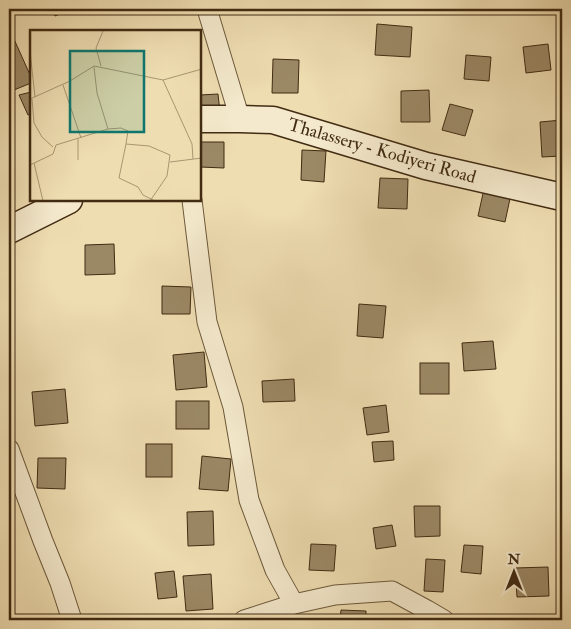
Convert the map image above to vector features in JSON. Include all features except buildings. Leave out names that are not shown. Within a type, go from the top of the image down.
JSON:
[{"type":"main road","name":"Thalassery - Kodiyeri Road","points":[[201,119],[274,120],[426,166],[562,197]]},
{"type":"main road","points":[[9,230],[67,201]]},
{"type":"street","points":[[207,9],[240,119]]},
{"type":"street","points":[[192,201],[207,322],[233,407],[249,500],[275,570],[294,604]]},
{"type":"street","points":[[9,449],[60,583],[72,620]]},
{"type":"street","points":[[244,620],[294,604],[335,595],[392,591],[444,620]]}]
